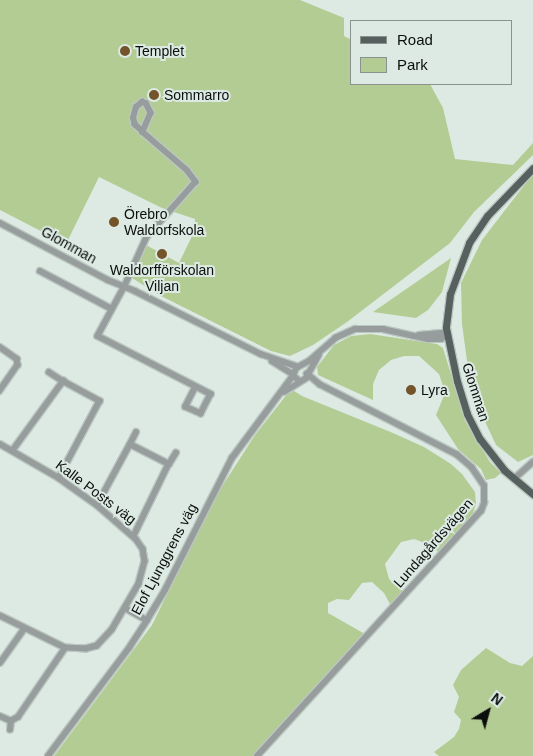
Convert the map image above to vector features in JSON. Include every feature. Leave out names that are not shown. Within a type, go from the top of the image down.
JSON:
[{"type":"main road","name":"Glomman","points":[[533,168],[487,216],[469,243],[453,284],[448,335],[454,370],[467,414],[490,454],[514,479],[533,494]]},
{"type":"street","points":[[98,336],[147,236],[196,182],[187,170],[142,132],[135,125],[133,118],[136,107],[142,102],[146,103],[151,113],[142,132]]},
{"type":"street","name":"Glomman","points":[[0,223],[108,280],[124,286],[261,354],[300,381]]},
{"type":"street","points":[[40,271],[112,309]]},
{"type":"street","points":[[299,367],[335,338],[355,329],[383,329],[428,339],[441,339],[448,335]]},
{"type":"street","points":[[90,333],[211,394],[201,414],[186,407],[195,387]]},
{"type":"street","points":[[0,347],[17,359],[18,365],[0,391]]},
{"type":"street","points":[[307,374],[321,351]]},
{"type":"street","name":"Glomman","points":[[261,354],[299,367]]},
{"type":"street","name":"Lundagårdsvägen","points":[[257,756],[481,511],[485,494],[481,482],[458,455],[320,385],[307,374],[305,369],[299,367]]},
{"type":"street","name":"Elof Ljunggrens väg","points":[[48,756],[129,648],[168,583],[232,458],[299,367]]},
{"type":"street","points":[[49,372],[107,404]]},
{"type":"street","name":"Elof Ljunggrens väg","points":[[280,395],[307,374]]},
{"type":"street","points":[[12,451],[63,381]]},
{"type":"street","name":"Lundagårdsvägen","points":[[300,381],[320,385]]},
{"type":"street","points":[[59,478],[100,400]]},
{"type":"street","points":[[97,505],[136,432]]},
{"type":"street","name":"Kalle Posts väg","points":[[0,444],[59,478],[97,505],[134,536],[143,549],[146,565],[141,581],[112,630],[97,646],[86,649],[65,648],[0,616]]},
{"type":"street","points":[[130,444],[170,464]]},
{"type":"street","points":[[134,536],[176,453]]},
{"type":"street","points":[[514,479],[533,462]]},
{"type":"street","points":[[125,608],[146,620]]},
{"type":"street","points":[[0,663],[24,629]]},
{"type":"street","points":[[11,721],[18,717],[65,648]]},
{"type":"street","points":[[0,716],[11,721]]},
{"type":"street","points":[[10,730],[11,721]]},
{"type":"green space","points":[[0,0],[300,0],[344,18],[344,36],[350,39],[350,85],[431,85],[443,108],[455,159],[513,165],[533,143],[533,155],[474,212],[450,243],[347,322],[313,345],[290,356],[271,351],[161,296],[132,278],[146,245],[179,263],[194,232],[195,219],[162,208],[99,177],[66,244],[0,210]]},
{"type":"green space","points":[[533,174],[533,455],[518,462],[496,445],[481,413],[468,368],[462,324],[461,283],[482,240]]},
{"type":"green space","points":[[451,258],[442,292],[428,310],[416,318],[373,312]]},
{"type":"green space","points":[[370,334],[437,344],[443,348],[465,421],[490,462],[501,473],[495,478],[486,480],[481,469],[458,449],[436,415],[443,398],[443,386],[439,374],[419,356],[404,356],[391,360],[379,370],[373,384],[373,400],[318,375],[317,367],[334,345],[351,336]]},
{"type":"green space","points":[[291,389],[302,396],[424,447],[451,464],[462,474],[475,492],[476,504],[473,513],[440,553],[428,544],[414,539],[401,542],[385,564],[389,579],[404,592],[391,606],[384,593],[372,582],[362,583],[349,600],[337,599],[328,603],[328,613],[365,634],[253,756],[54,756],[152,625],[212,502],[255,435]]},
{"type":"green space","points":[[486,648],[510,663],[522,666],[533,656],[533,756],[439,756],[434,752],[454,737],[459,729],[461,720],[454,712],[459,697],[453,685],[461,670]]},
{"type":"place","name":"Templet","points":[[125,51]]},
{"type":"place","name":"Sommarro","points":[[154,95]]},
{"type":"place","name":"Örebro Waldorfskola","points":[[114,222]]},
{"type":"place","name":"Waldorfförskolan Viljan","points":[[162,254]]},
{"type":"place","name":"Lyra","points":[[411,390]]}]
